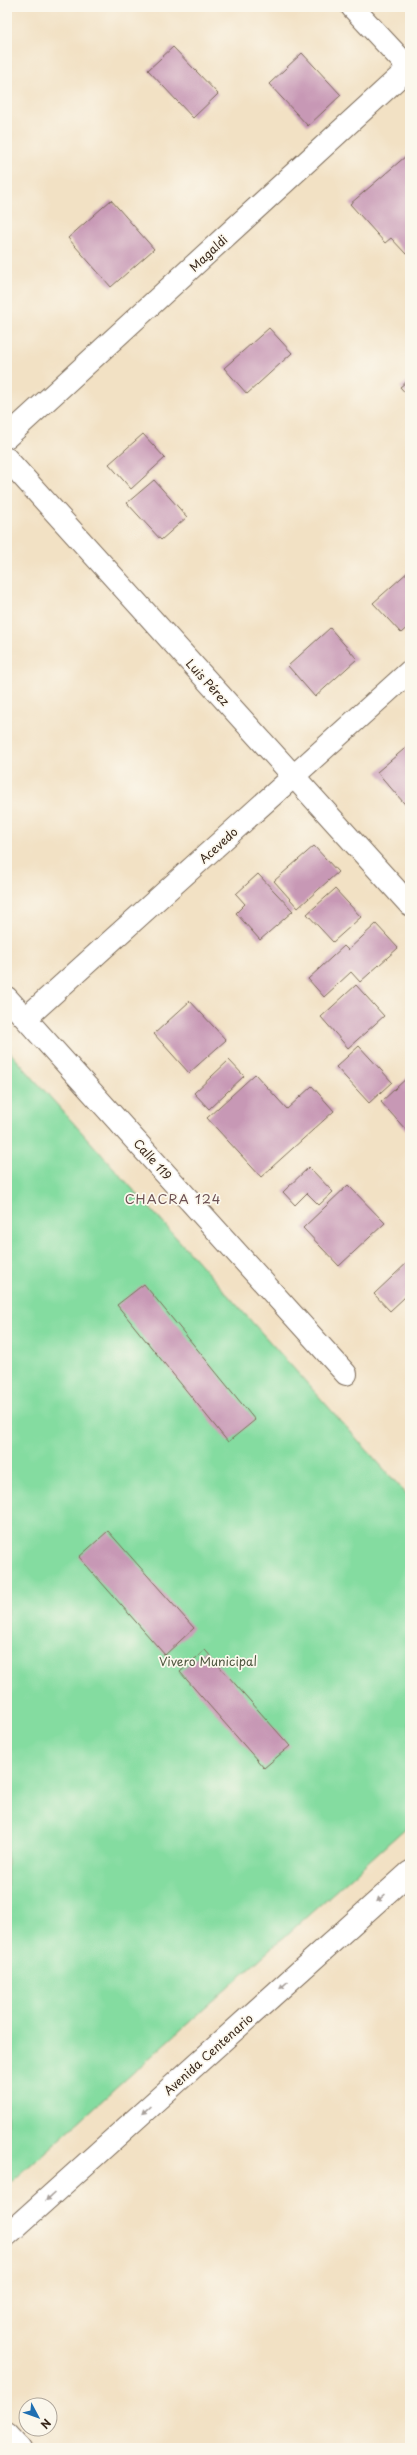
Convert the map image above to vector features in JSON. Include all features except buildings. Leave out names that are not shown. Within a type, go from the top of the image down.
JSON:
[{"type":"street","points":[[352,7],[410,69]]},
{"type":"street","name":"Magaldi","points":[[7,437],[410,69]]},
{"type":"street","name":"Luis Pérez","points":[[7,459],[410,906]]},
{"type":"street","name":"Acevedo","points":[[26,1018],[410,671]]},
{"type":"street","name":"Calle 119","points":[[7,998],[346,1374]]},
{"type":"street","name":"Avenida Centenario","points":[[7,2235],[410,1872]]},
{"type":"street","points":[[7,2434],[20,2448]]},
{"type":"green space","name":"Vivero Municipal","points":[[7,1049],[410,1498],[410,1824],[7,2186]]},
{"type":"district","name":"CHACRA 124","points":[[173,1198]]}]
